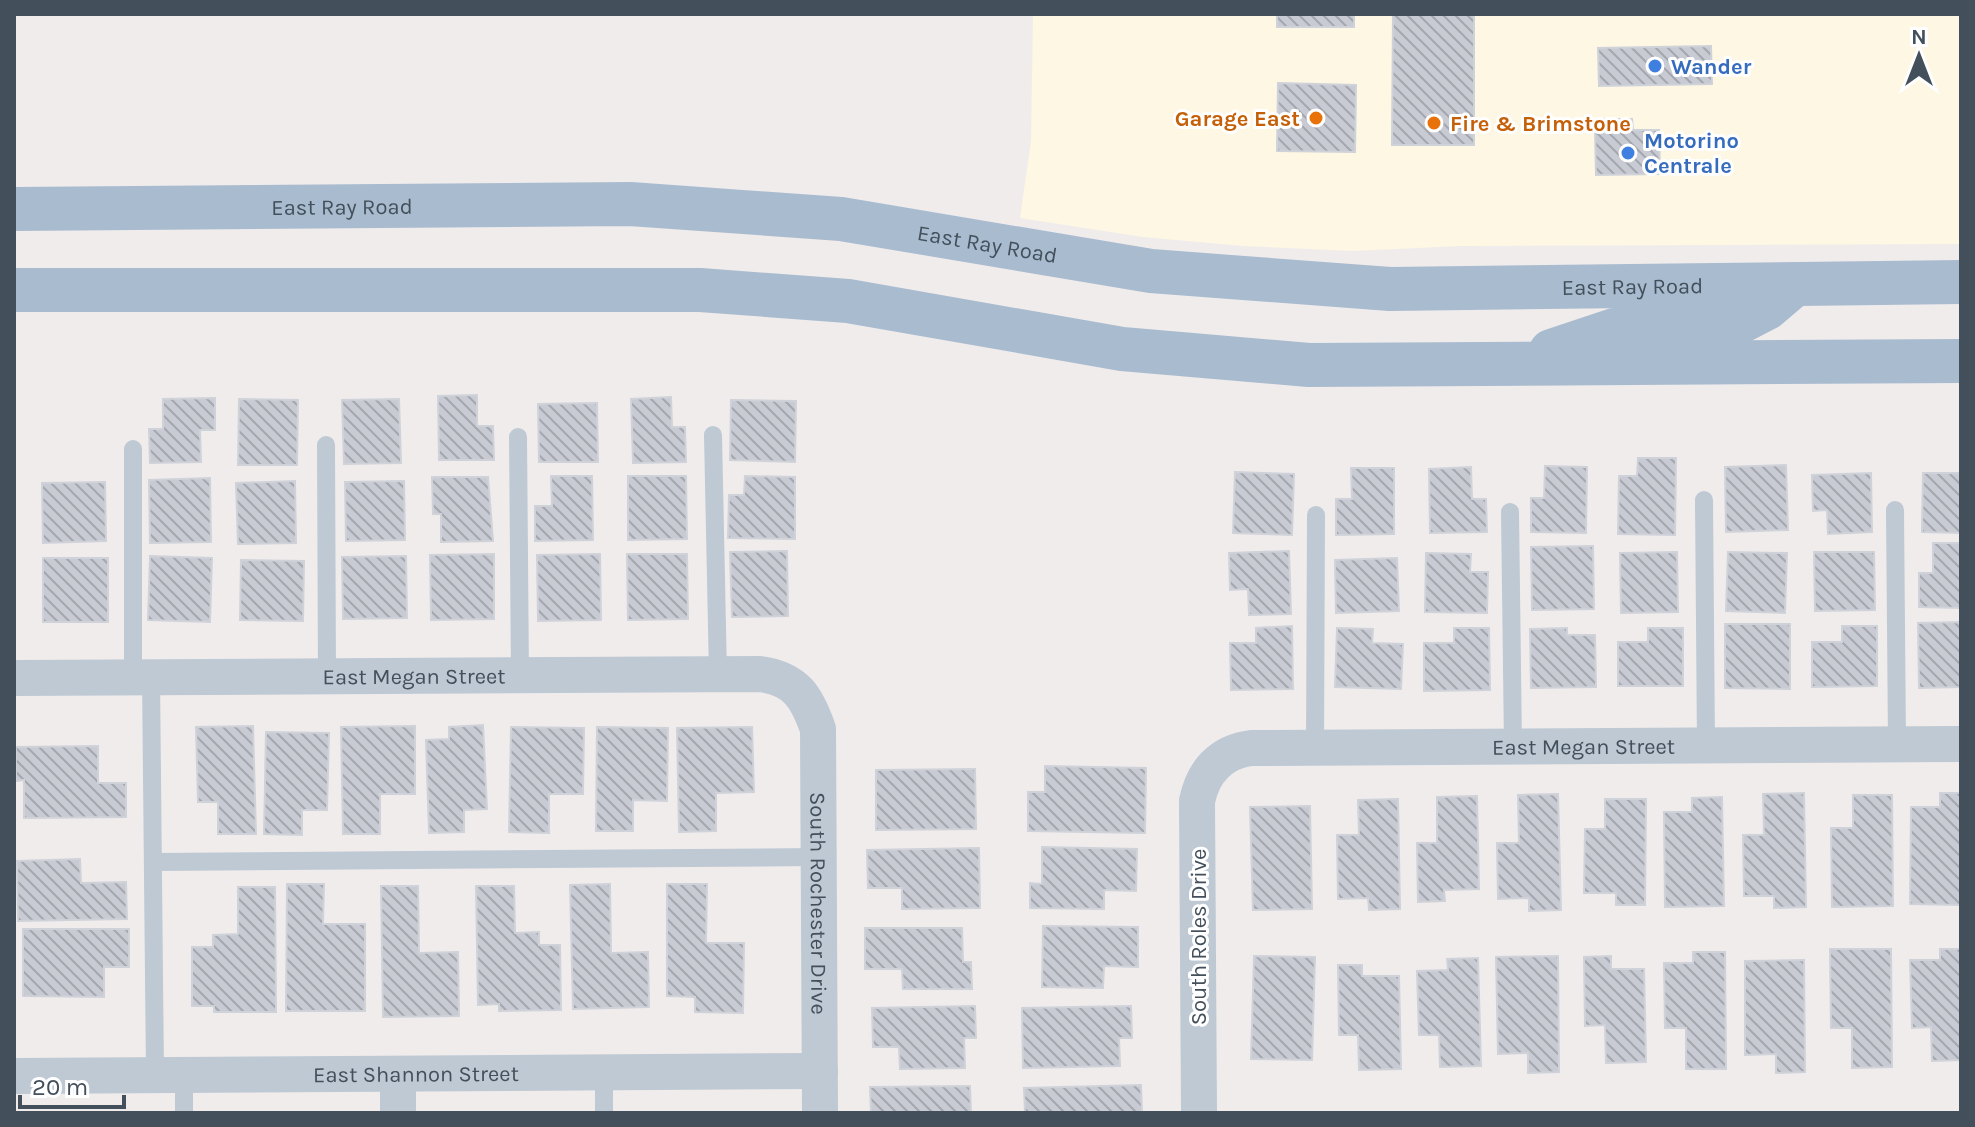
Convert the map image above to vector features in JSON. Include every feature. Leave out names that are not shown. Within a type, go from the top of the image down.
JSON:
[{"type":"main road","name":"East Ray Road","points":[[14,209],[630,204],[841,219],[1151,271],[1390,289],[1961,282]]},
{"type":"main road","points":[[1514,363],[1614,330],[1719,327],[1742,321],[1767,308],[1794,285]]},
{"type":"main road","points":[[14,290],[700,290],[848,301],[1138,351],[1309,365],[1961,361]]},
{"type":"street","name":"East Megan Street","points":[[14,678],[718,675],[780,678],[806,697]]},
{"type":"street","name":"South Rochester Drive","points":[[806,697],[818,729],[820,1113]]},
{"type":"street","name":"East Megan Street","points":[[1213,766],[1242,749],[1961,744]]},
{"type":"street","name":"South Roles Drive","points":[[1199,1113],[1197,801],[1202,783],[1213,766]]},
{"type":"street","name":"East Shannon Street","points":[[14,1076],[820,1071]]},
{"type":"street","points":[[398,1074],[398,1113]]},
{"type":"lane","points":[[713,435],[718,675]]},
{"type":"lane","points":[[518,437],[520,676]]},
{"type":"lane","points":[[326,445],[327,677]]},
{"type":"lane","points":[[133,449],[153,862],[170,1075],[184,1113]]},
{"type":"lane","points":[[1704,500],[1706,746]]},
{"type":"lane","points":[[1895,510],[1897,744]]},
{"type":"lane","points":[[1510,512],[1513,746]]},
{"type":"lane","points":[[1315,747],[1316,515]]},
{"type":"lane","points":[[153,862],[819,857]]},
{"type":"lane","points":[[604,1072],[604,1113]]},
{"type":"shaded area","points":[[1033,14],[1961,14],[1961,244],[1460,246],[1353,251],[1143,237],[1020,218],[1031,141]]},
{"type":"building","points":[[1277,14],[1354,14],[1354,27],[1277,27]]},
{"type":"building","points":[[1393,14],[1474,14],[1474,145],[1392,145]]},
{"type":"building","name":"Wander","points":[[1711,46],[1712,84],[1599,86],[1598,48]]},
{"type":"building","name":"Garage East","points":[[1278,83],[1356,85],[1355,152],[1277,151]]},
{"type":"building","name":"Motorino Centrale","points":[[1604,119],[1632,119],[1633,130],[1659,130],[1660,174],[1596,175],[1595,131],[1604,131]]},
{"type":"building","points":[[477,395],[477,426],[493,426],[494,460],[439,460],[438,396]]},
{"type":"building","points":[[671,397],[672,427],[685,427],[686,462],[633,463],[631,399]]},
{"type":"building","points":[[215,398],[215,430],[200,430],[201,462],[150,463],[149,429],[163,429],[163,399]]},
{"type":"building","points":[[239,399],[298,400],[297,465],[238,465]]},
{"type":"building","points":[[399,399],[401,463],[344,464],[342,400]]},
{"type":"building","points":[[731,400],[796,401],[795,462],[730,460]]},
{"type":"building","points":[[597,403],[598,462],[539,462],[538,404]]},
{"type":"building","points":[[1638,458],[1676,458],[1675,535],[1618,534],[1619,476],[1637,476]]},
{"type":"building","points":[[1786,465],[1788,530],[1726,532],[1725,467]]},
{"type":"building","points":[[1545,466],[1587,467],[1586,533],[1531,532],[1531,498],[1544,498]]},
{"type":"building","points":[[1471,467],[1472,499],[1486,499],[1487,532],[1430,533],[1429,469]]},
{"type":"building","points":[[1351,468],[1394,468],[1394,534],[1336,535],[1336,499],[1352,499]]},
{"type":"building","points":[[1235,472],[1294,474],[1292,535],[1233,533]]},
{"type":"building","points":[[1871,473],[1872,532],[1828,534],[1827,510],[1813,511],[1812,475]]},
{"type":"building","points":[[1923,473],[1961,473],[1961,533],[1922,532]]},
{"type":"building","points":[[551,476],[592,476],[593,540],[535,541],[535,506],[552,506]]},
{"type":"building","points":[[628,476],[686,476],[687,539],[628,540]]},
{"type":"building","points":[[745,476],[795,477],[795,539],[728,538],[729,495],[744,495]]},
{"type":"building","points":[[432,477],[488,477],[493,541],[441,542],[441,514],[433,514]]},
{"type":"building","points":[[210,478],[211,542],[150,543],[149,480]]},
{"type":"building","points":[[295,481],[296,543],[238,544],[236,483]]},
{"type":"building","points":[[404,481],[405,540],[346,541],[345,482]]},
{"type":"building","points":[[105,482],[106,541],[43,543],[42,483]]},
{"type":"building","points":[[1933,543],[1961,543],[1961,608],[1919,607],[1919,573],[1933,573]]},
{"type":"building","points":[[1593,546],[1594,609],[1532,610],[1531,547]]},
{"type":"building","points":[[787,551],[788,616],[732,617],[730,552]]},
{"type":"building","points":[[1289,551],[1291,614],[1249,615],[1248,589],[1230,590],[1229,553]]},
{"type":"building","points":[[1677,552],[1678,612],[1621,613],[1620,553]]},
{"type":"building","points":[[1728,552],[1787,553],[1785,613],[1726,611]]},
{"type":"building","points":[[1814,552],[1874,552],[1875,610],[1815,611]]},
{"type":"building","points":[[1426,553],[1471,554],[1470,572],[1488,572],[1487,613],[1425,612]]},
{"type":"building","points":[[494,554],[494,619],[431,620],[430,555]]},
{"type":"building","points":[[600,554],[601,620],[538,621],[537,555]]},
{"type":"building","points":[[627,554],[687,554],[688,619],[628,620]]},
{"type":"building","points":[[150,556],[212,558],[210,622],[148,620]]},
{"type":"building","points":[[406,556],[407,618],[343,619],[342,557]]},
{"type":"building","points":[[43,558],[108,558],[108,622],[43,622]]},
{"type":"building","points":[[1397,558],[1399,611],[1336,613],[1335,560]]},
{"type":"building","points":[[241,560],[304,561],[303,621],[240,620]]},
{"type":"building","points":[[1961,622],[1961,687],[1919,688],[1918,623]]},
{"type":"building","points":[[1725,624],[1790,624],[1790,689],[1725,688]]},
{"type":"building","points":[[1292,626],[1293,689],[1231,690],[1230,643],[1256,643],[1256,628]]},
{"type":"building","points":[[1842,626],[1877,626],[1877,686],[1812,687],[1812,642],[1842,642]]},
{"type":"building","points":[[1337,628],[1373,629],[1372,643],[1403,644],[1401,689],[1335,687]]},
{"type":"building","points":[[1454,628],[1489,628],[1490,690],[1424,691],[1424,643],[1454,643]]},
{"type":"building","points":[[1567,628],[1567,635],[1595,635],[1596,687],[1531,688],[1530,629]]},
{"type":"building","points":[[1648,628],[1683,628],[1683,686],[1618,686],[1618,642],[1648,642]]},
{"type":"building","points":[[483,725],[487,809],[464,810],[464,832],[429,833],[426,740],[449,739],[449,727]]},
{"type":"building","points":[[253,726],[256,834],[218,834],[218,802],[198,802],[196,727]]},
{"type":"building","points":[[415,726],[415,794],[380,794],[380,834],[343,834],[341,727]]},
{"type":"building","points":[[511,727],[584,728],[583,794],[549,794],[549,833],[509,832]]},
{"type":"building","points":[[597,727],[668,728],[667,801],[633,800],[633,831],[596,831]]},
{"type":"building","points":[[752,727],[754,792],[716,793],[716,831],[679,832],[677,728]]},
{"type":"building","points":[[266,732],[329,733],[327,810],[302,810],[302,835],[264,834]]},
{"type":"building","points":[[98,746],[98,783],[126,783],[126,817],[24,818],[24,780],[16,781],[16,747]]},
{"type":"building","points":[[1045,766],[1146,768],[1145,833],[1028,831],[1028,792],[1045,792]]},
{"type":"building","points":[[975,769],[976,829],[876,830],[876,770]]},
{"type":"building","points":[[1804,793],[1806,907],[1774,908],[1774,896],[1744,896],[1743,835],[1764,835],[1763,794]]},
{"type":"building","points":[[1940,793],[1961,793],[1961,905],[1910,904],[1911,807],[1940,807]]},
{"type":"building","points":[[1558,794],[1561,910],[1529,911],[1529,898],[1498,899],[1497,843],[1519,843],[1518,795]]},
{"type":"building","points":[[1853,795],[1892,795],[1893,906],[1832,907],[1831,828],[1853,828]]},
{"type":"building","points":[[1477,796],[1479,889],[1444,890],[1445,901],[1418,902],[1417,843],[1437,843],[1437,797]]},
{"type":"building","points":[[1722,797],[1724,906],[1665,907],[1664,812],[1692,812],[1692,798]]},
{"type":"building","points":[[1398,799],[1400,909],[1369,910],[1368,898],[1338,899],[1337,835],[1359,835],[1358,800]]},
{"type":"building","points":[[1605,799],[1646,799],[1645,905],[1616,905],[1616,893],[1584,893],[1585,829],[1605,829]]},
{"type":"building","points":[[1310,806],[1312,909],[1253,910],[1250,807]]},
{"type":"building","points":[[1042,847],[1137,849],[1136,891],[1104,890],[1104,909],[1030,908],[1030,883],[1042,884]]},
{"type":"building","points":[[979,848],[980,908],[902,909],[902,888],[868,888],[867,850]]},
{"type":"building","points":[[80,859],[81,883],[126,882],[127,919],[18,921],[17,861]]},
{"type":"building","points":[[287,884],[324,884],[323,924],[365,924],[365,1011],[286,1011]]},
{"type":"building","points":[[610,884],[611,953],[648,952],[649,1007],[573,1009],[570,885]]},
{"type":"building","points":[[667,884],[707,884],[706,943],[744,943],[743,1013],[695,1012],[695,997],[667,996]]},
{"type":"building","points":[[381,886],[418,886],[419,953],[458,952],[459,1016],[383,1017]]},
{"type":"building","points":[[476,886],[514,886],[515,933],[539,932],[539,945],[560,945],[561,1010],[499,1011],[499,1004],[478,1005]]},
{"type":"building","points":[[238,887],[275,887],[276,1012],[214,1012],[214,1006],[192,1006],[192,947],[213,947],[213,935],[238,934]]},
{"type":"building","points":[[1043,926],[1138,927],[1138,967],[1104,966],[1103,988],[1042,987]]},
{"type":"building","points":[[865,928],[962,928],[963,962],[971,962],[972,989],[903,989],[902,969],[865,969]]},
{"type":"building","points":[[23,929],[129,929],[129,967],[104,967],[104,997],[23,996]]},
{"type":"building","points":[[1830,949],[1891,949],[1892,1067],[1852,1068],[1852,1028],[1831,1028]]},
{"type":"building","points":[[1940,949],[1961,949],[1961,1060],[1932,1061],[1931,1027],[1912,1028],[1910,960],[1940,960]]},
{"type":"building","points":[[1693,952],[1725,952],[1726,1069],[1686,1069],[1686,1028],[1665,1028],[1664,963],[1693,963]]},
{"type":"building","points":[[1254,956],[1315,957],[1312,1060],[1251,1059]]},
{"type":"building","points":[[1558,956],[1559,1072],[1528,1073],[1528,1053],[1498,1054],[1496,957]]},
{"type":"building","points":[[1611,956],[1611,969],[1644,969],[1646,1062],[1606,1063],[1605,1025],[1585,1026],[1584,957]]},
{"type":"building","points":[[1478,958],[1481,1066],[1440,1067],[1439,1035],[1419,1035],[1417,971],[1448,970],[1447,959]]},
{"type":"building","points":[[1804,960],[1805,1072],[1776,1073],[1776,1054],[1745,1055],[1745,961]]},
{"type":"building","points":[[1338,965],[1362,965],[1362,976],[1399,976],[1401,1069],[1359,1070],[1358,1035],[1339,1035]]},
{"type":"building","points":[[975,1006],[976,1038],[964,1038],[965,1068],[900,1069],[899,1047],[873,1047],[872,1008]]},
{"type":"building","points":[[1131,1006],[1132,1038],[1119,1038],[1120,1066],[1023,1068],[1022,1008]]},
{"type":"building","points":[[1141,1085],[1142,1113],[1025,1113],[1024,1088]]},
{"type":"building","points":[[970,1086],[971,1113],[871,1113],[870,1087]]},
{"type":"place","name":"Wander","points":[[1655,66]]},
{"type":"place","name":"Garage East","points":[[1316,118]]},
{"type":"place","name":"Fire & Brimstone","points":[[1434,123]]},
{"type":"place","name":"Motorino Centrale","points":[[1628,153]]}]
